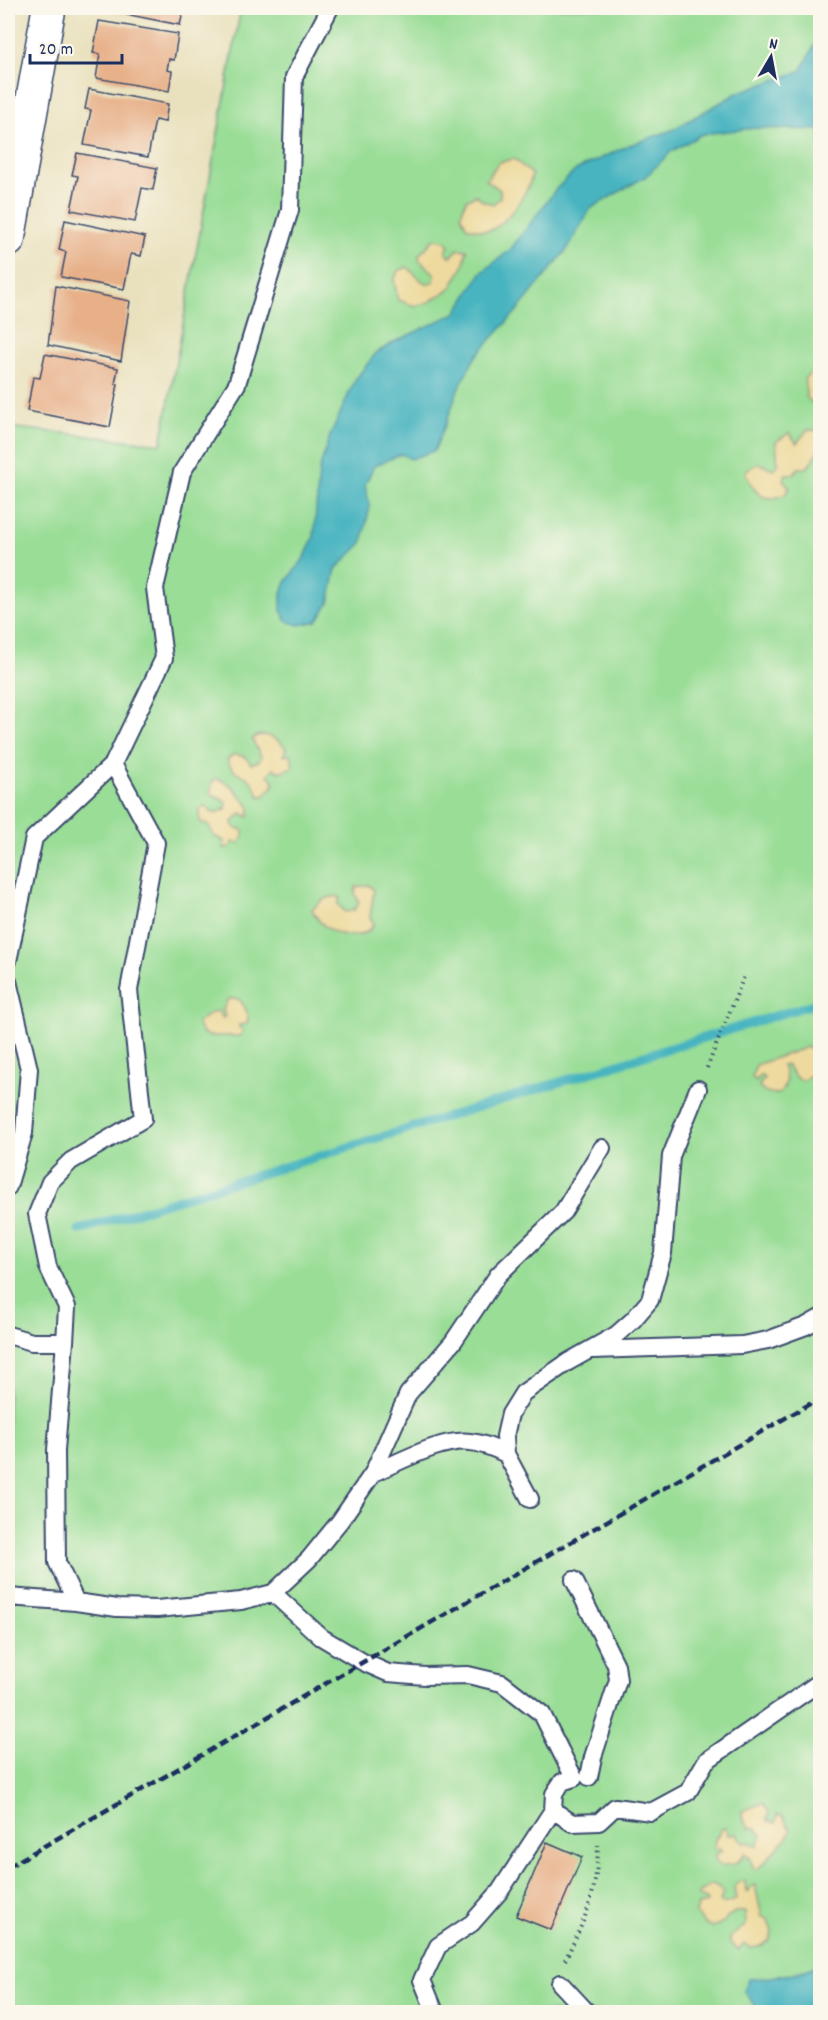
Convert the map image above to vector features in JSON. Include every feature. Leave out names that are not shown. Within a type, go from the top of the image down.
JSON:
[{"type":"street","points":[[8,240],[49,8]]},
{"type":"lane","points":[[8,961],[34,838],[113,764],[164,658],[154,588],[182,472],[237,384],[290,210],[294,77],[330,8]]},
{"type":"lane","points":[[76,1602],[57,1562],[56,1450],[67,1307],[48,1267],[37,1214],[50,1182],[71,1161],[143,1119],[129,990],[156,843],[113,764]]},
{"type":"lane","points":[[8,981],[29,1070],[24,1133],[8,1186]]},
{"type":"lane","points":[[530,1498],[506,1454],[505,1436],[510,1414],[524,1393],[551,1373],[616,1335],[650,1300],[663,1253],[670,1156],[698,1089]]},
{"type":"lane","points":[[8,1598],[76,1602],[117,1608],[157,1609],[241,1601],[273,1593],[309,1559],[340,1521],[373,1473],[408,1394],[453,1342],[498,1275],[562,1212],[602,1148]]},
{"type":"lane","points":[[592,1350],[742,1345],[768,1340],[806,1326],[820,1318]]},
{"type":"lane","points":[[8,1335],[32,1342],[65,1342]]},
{"type":"lane","points":[[373,1473],[449,1443],[468,1442],[488,1446],[506,1454]]},
{"type":"lane","points":[[574,1580],[616,1665],[618,1680],[593,1757],[589,1778]]},
{"type":"lane","points":[[273,1593],[321,1637],[363,1662],[388,1673],[424,1676],[468,1674],[502,1683],[542,1714],[574,1778],[562,1782],[554,1794],[553,1810],[500,1891],[472,1923],[438,1946],[422,1980],[435,2013]]},
{"type":"lane","points":[[553,1810],[572,1823],[599,1822],[615,1807],[651,1812],[688,1792],[706,1761],[820,1682]]},
{"type":"lane","points":[[560,1983],[587,2013]]},
{"type":"path","points":[[698,1089],[745,974]]},
{"type":"path","points":[[560,1983],[564,1962],[589,1910],[598,1875],[599,1822]]},
{"type":"green space","points":[[241,8],[820,8],[820,2012],[8,2012],[8,427],[161,444]]},
{"type":"sand","points":[[514,159],[532,174],[527,189],[516,206],[503,221],[490,230],[467,227],[461,215],[466,200],[476,195],[483,201],[493,204],[500,198],[500,190],[486,180],[499,162]]},
{"type":"sand","points":[[434,239],[444,240],[449,245],[446,253],[451,257],[458,249],[467,250],[463,267],[450,289],[429,302],[415,306],[398,300],[394,280],[398,271],[407,267],[422,281],[428,284],[434,281],[435,274],[420,261],[419,255]]},
{"type":"sand","points":[[814,371],[820,374],[820,406],[816,406],[806,397],[805,378]]},
{"type":"sand","points":[[807,430],[817,430],[820,435],[820,445],[807,468],[798,468],[794,474],[786,474],[783,480],[790,488],[784,495],[772,498],[757,492],[745,471],[758,463],[773,469],[778,465],[776,442],[789,433],[797,443]]},
{"type":"sand","points":[[259,735],[271,737],[283,745],[286,748],[283,756],[291,754],[293,767],[279,772],[274,768],[268,775],[273,779],[274,785],[264,796],[259,796],[251,781],[234,770],[227,760],[234,754],[246,757],[251,764],[259,761],[261,757],[252,739]]},
{"type":"sand","points":[[217,779],[232,787],[250,807],[249,817],[241,813],[233,822],[235,828],[243,830],[243,837],[239,844],[233,842],[230,847],[224,848],[224,841],[214,836],[208,824],[200,823],[199,812],[203,806],[216,813],[226,809],[226,802],[210,793],[213,780]]},
{"type":"sand","points":[[369,885],[374,890],[370,917],[374,924],[363,934],[348,935],[333,931],[320,922],[312,910],[324,899],[340,897],[338,904],[345,912],[354,910],[359,903],[355,894],[356,887]]},
{"type":"sand","points":[[228,999],[239,999],[248,1017],[247,1024],[239,1025],[243,1031],[240,1036],[209,1036],[202,1033],[197,1023],[218,1011],[223,1018],[225,1016],[223,1010]]},
{"type":"sand","points":[[807,1047],[817,1055],[819,1068],[803,1081],[796,1078],[786,1064],[782,1065],[785,1084],[779,1094],[768,1093],[759,1086],[764,1078],[760,1075],[756,1081],[752,1077],[756,1065]]},
{"type":"sand","points":[[763,1803],[769,1812],[767,1820],[776,1823],[777,1814],[784,1817],[787,1826],[791,1828],[785,1840],[758,1869],[753,1868],[750,1858],[745,1853],[734,1864],[718,1865],[714,1855],[722,1851],[720,1848],[714,1849],[715,1839],[722,1829],[726,1828],[728,1835],[736,1834],[744,1843],[749,1842],[757,1846],[762,1835],[755,1828],[749,1828],[742,1818],[742,1811]]},
{"type":"sand","points":[[745,1881],[748,1892],[755,1885],[762,1917],[768,1919],[772,1932],[770,1940],[759,1947],[750,1948],[744,1944],[739,1950],[730,1942],[730,1937],[746,1925],[745,1912],[735,1912],[712,1928],[704,1924],[696,1914],[698,1905],[707,1903],[706,1899],[698,1896],[699,1892],[712,1884],[717,1886],[723,1892],[720,1901],[723,1904],[736,1900],[734,1888],[738,1882]]},
{"type":"water","points":[[820,35],[820,130],[755,128],[702,134],[672,151],[645,177],[591,208],[568,248],[516,312],[476,356],[458,389],[434,451],[411,459],[401,454],[374,466],[365,485],[370,506],[362,543],[336,569],[329,603],[317,621],[299,625],[286,621],[281,610],[281,595],[286,582],[305,557],[314,536],[319,471],[329,438],[355,380],[376,353],[456,313],[481,273],[510,250],[557,188],[576,170],[627,146],[672,130],[739,92],[801,71]]},
{"type":"water","points":[[820,1963],[820,2012],[760,2012],[744,1991],[749,1979],[795,1973]]},
{"type":"building","points":[[110,8],[184,8],[180,25],[110,11]]},
{"type":"building","points":[[99,21],[178,34],[174,60],[169,59],[167,70],[172,71],[169,91],[96,78],[100,54],[93,53]]},
{"type":"building","points":[[89,89],[168,104],[165,122],[155,120],[148,157],[84,145],[91,110],[85,109]]},
{"type":"building","points":[[77,153],[157,168],[153,190],[142,188],[135,222],[71,210],[78,176],[72,175]]},
{"type":"building","points":[[65,220],[145,237],[141,256],[131,254],[124,289],[61,277],[66,252],[59,250]]},
{"type":"building","points":[[56,286],[130,301],[121,361],[48,345]]},
{"type":"building","points":[[45,354],[118,368],[115,384],[118,384],[110,427],[27,411],[33,377],[40,378]]},
{"type":"building","points":[[547,1842],[582,1857],[551,1930],[516,1916]]},
{"type":"waterway","points":[[79,1230],[820,1002]]},
{"type":"railway","points":[[8,1867],[820,1398]]}]
